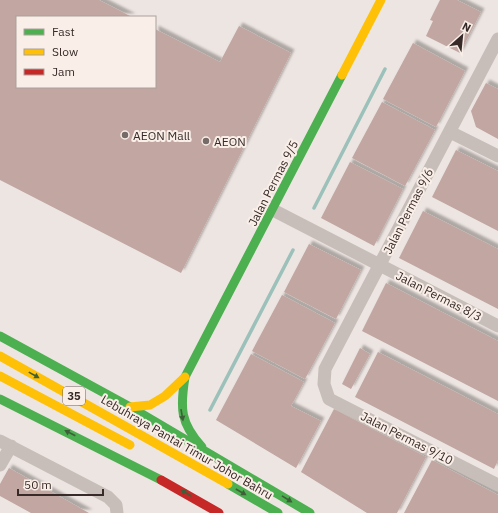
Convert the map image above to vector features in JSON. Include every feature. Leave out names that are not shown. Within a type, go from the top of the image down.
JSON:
[{"type":"main road","name":"Jalan Permas 9/5","points":[[206,451],[191,436],[182,420],[180,403],[185,377],[381,0]]},
{"type":"main road","points":[[0,336],[130,407],[310,513]]},
{"type":"main road","name":"Lebuhraya Pantai Timur Johor Bahru","points":[[0,356],[147,437],[278,513]]},
{"type":"main road","name":"35","points":[[0,376],[137,448]]},
{"type":"main road","name":"Jalan Permas 9/5","points":[[130,407],[150,405],[165,396],[185,377]]},
{"type":"main road","points":[[0,389],[120,439]]},
{"type":"main road","points":[[0,399],[182,491],[219,513]]},
{"type":"street","name":"Jalan Permas 9/6","points":[[324,384],[325,369],[498,39]]},
{"type":"street","points":[[450,132],[498,156]]},
{"type":"street","name":"Jalan Permas 8/3","points":[[273,210],[379,266],[498,326]]},
{"type":"street","name":"Jalan Permas 9/10","points":[[324,384],[330,399],[498,485]]},
{"type":"street","points":[[0,465],[6,443],[108,497],[116,505],[117,513]]},
{"type":"building","name":"AEON Mall","points":[[0,0],[99,0],[130,16],[16,16],[16,88],[156,88],[156,30],[220,62],[239,26],[291,53],[181,273],[0,180]]},
{"type":"building","points":[[440,0],[457,0],[481,12],[460,53],[426,36],[433,21],[430,20]]},
{"type":"building","points":[[413,43],[465,71],[436,127],[383,99]]},
{"type":"building","points":[[486,83],[498,89],[498,139],[476,127],[471,111]]},
{"type":"building","points":[[382,102],[435,130],[405,186],[352,158]]},
{"type":"building","points":[[456,150],[498,171],[498,231],[432,197]]},
{"type":"building","points":[[350,162],[403,189],[374,246],[321,218]]},
{"type":"building","points":[[423,211],[498,249],[498,309],[399,258]]},
{"type":"building","points":[[309,244],[361,270],[336,319],[284,292]]},
{"type":"building","points":[[386,283],[498,341],[498,401],[362,331]]},
{"type":"building","points":[[282,295],[335,323],[305,379],[252,351]]},
{"type":"building","points":[[360,348],[370,354],[351,389],[342,384]]},
{"type":"building","points":[[378,352],[498,414],[498,460],[494,469],[355,397]]},
{"type":"building","points":[[251,354],[304,382],[291,406],[321,421],[296,468],[216,420]]},
{"type":"building","points":[[334,409],[426,457],[397,513],[367,513],[301,472]]},
{"type":"building","points":[[432,460],[498,495],[498,513],[404,513]]},
{"type":"building","points":[[9,468],[89,513],[31,513],[0,496],[0,484]]},
{"type":"waterway","points":[[314,208],[385,69]]},
{"type":"waterway","points":[[210,410],[293,250]]},
{"type":"traffic: fast","points":[[202,447],[189,430],[183,415],[182,398],[185,377],[342,75]]},
{"type":"traffic: fast","points":[[0,336],[130,407],[310,513]]},
{"type":"traffic: fast","points":[[0,399],[161,480]]},
{"type":"traffic: fast","points":[[228,484],[278,513]]},
{"type":"traffic: slow","points":[[342,75],[381,0]]},
{"type":"traffic: slow","points":[[0,356],[228,484]]},
{"type":"traffic: slow","points":[[0,376],[130,445]]},
{"type":"traffic: slow","points":[[130,407],[150,405],[165,396],[185,377]]},
{"type":"traffic: jam","points":[[161,480],[219,513]]},
{"type":"place","name":"AEON Mall","points":[[125,135]]},
{"type":"place","name":"AEON","points":[[206,141]]}]
